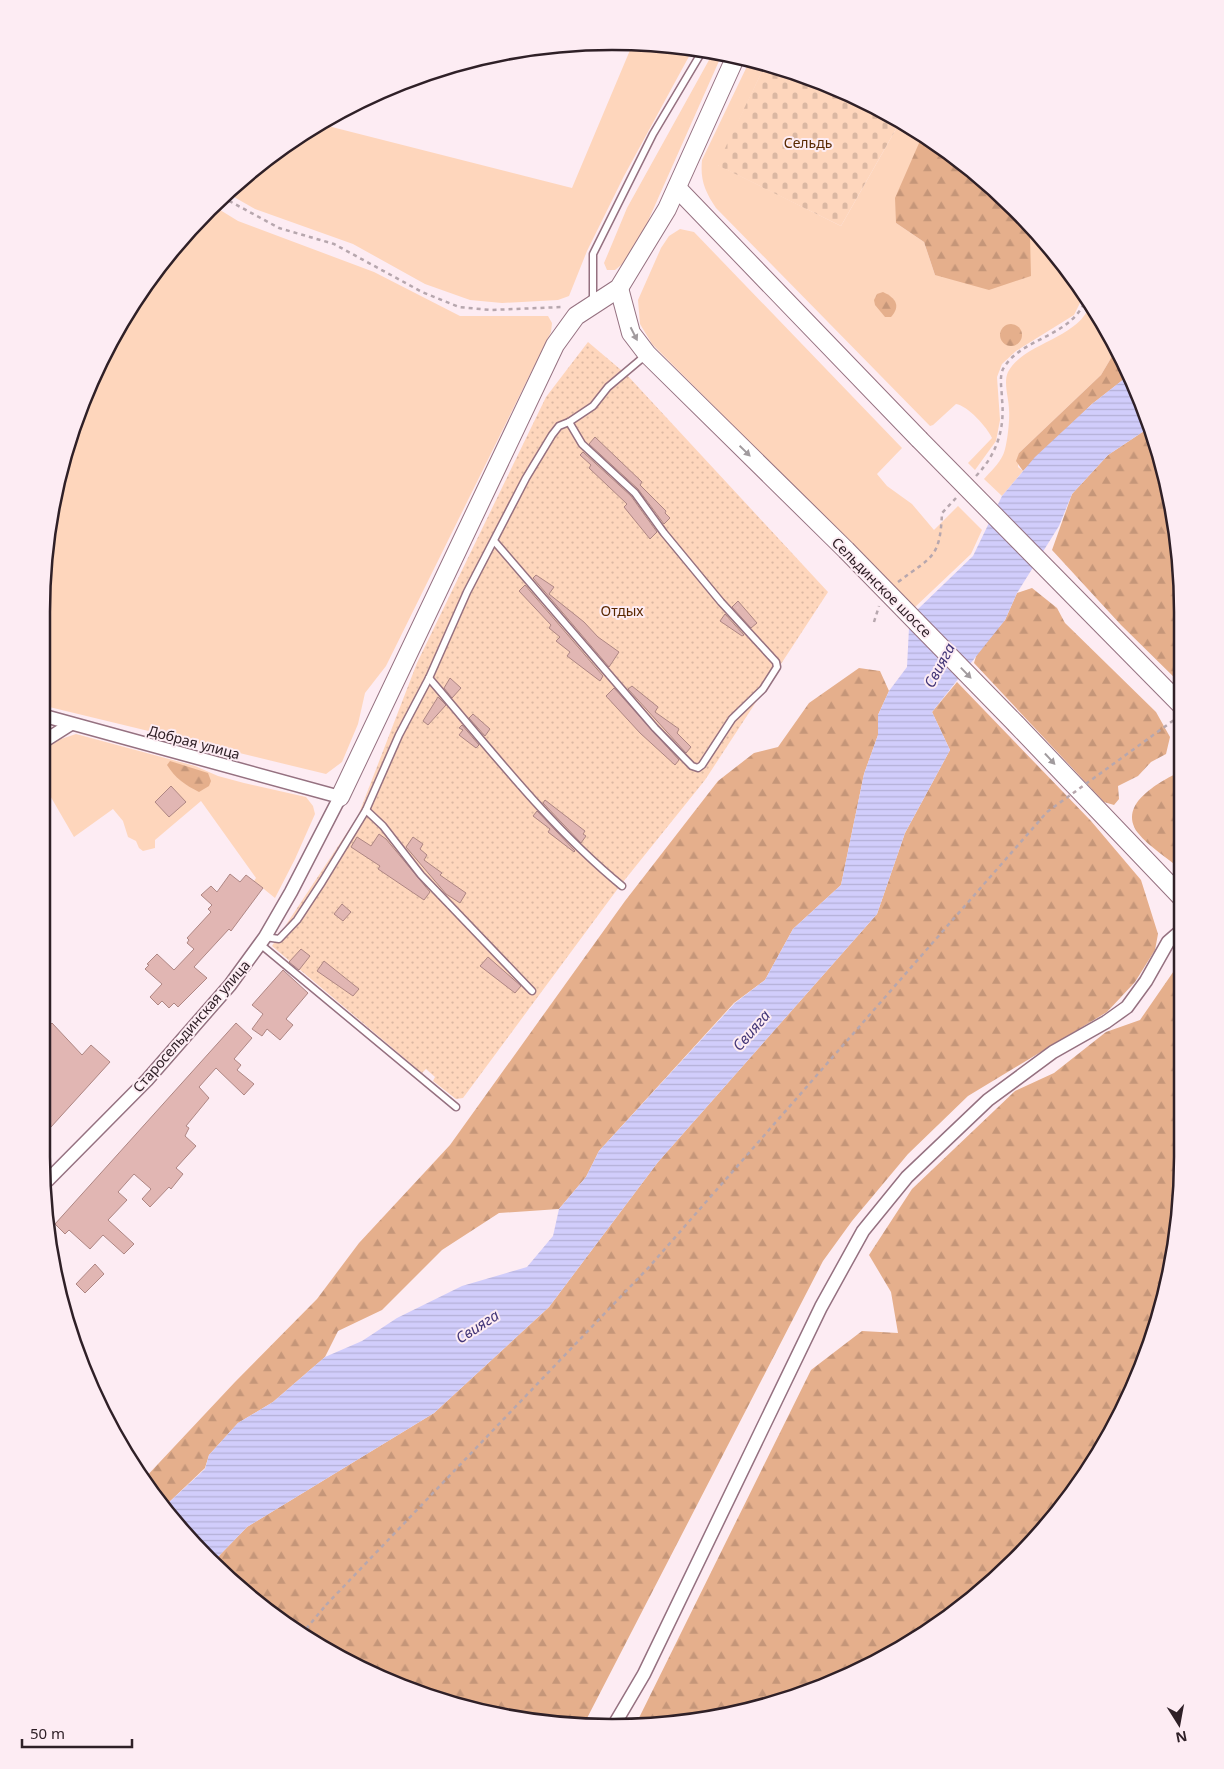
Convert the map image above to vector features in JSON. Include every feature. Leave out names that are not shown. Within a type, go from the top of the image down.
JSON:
[{"type":"main road","points":[[340,797],[555,345],[576,316],[619,288],[677,188],[733,63]]},
{"type":"main road","points":[[677,188],[1174,708]]},
{"type":"main road","name":"Сельдинское шоссе","points":[[619,288],[632,333],[646,354],[846,550],[1174,890]]},
{"type":"street","name":"Добрая улица","points":[[50,718],[340,797]]},
{"type":"street","points":[[50,737],[71,724]]},
{"type":"street","name":"Старосельдинская улица","points":[[51,1177],[147,1080],[230,985],[263,940],[291,892],[340,797]]},
{"type":"street","points":[[618,1719],[644,1674],[821,1307],[863,1231],[907,1177],[988,1100],[1053,1052],[1106,1022],[1127,1007],[1146,981],[1168,942],[1174,937]]},
{"type":"lane","points":[[593,306],[593,254],[653,134],[699,57]]},
{"type":"lane","points":[[263,940],[279,939],[297,920],[366,810],[399,735],[429,678],[467,592],[526,478],[552,435],[559,426],[569,422],[593,406],[608,387],[646,354]]},
{"type":"lane","points":[[494,542],[655,728],[692,766],[698,768],[702,765],[732,719],[763,689],[775,673],[776,662],[721,602],[664,533],[635,493],[582,444],[569,422]]},
{"type":"lane","points":[[429,678],[530,796],[596,864],[622,886]]},
{"type":"lane","points":[[366,810],[383,826],[421,875],[532,991]]},
{"type":"lane","points":[[263,940],[456,1107]]},
{"type":"path","points":[[229,201],[279,228],[334,244],[422,292],[459,306],[491,310],[564,308]]},
{"type":"path","points":[[972,481],[984,468],[999,443],[1004,417],[1001,385],[1003,370],[1019,353],[1051,335],[1078,316],[1083,306]]},
{"type":"path","points":[[896,584],[937,552],[941,538],[942,513],[960,494]]},
{"type":"path","points":[[874,622],[877,610],[882,603]]},
{"type":"path","points":[[307,1628],[326,1605],[650,1266],[1047,812],[1174,717]]},
{"type":"green space","points":[[630,50],[689,56],[624,176],[587,251],[569,296],[558,300],[502,303],[470,300],[425,284],[353,244],[255,209],[233,197],[270,166],[329,126],[572,188]]},
{"type":"green space","points":[[710,59],[719,61],[644,230],[626,261],[615,270],[607,270],[604,263],[627,208]]},
{"type":"green space","points":[[747,67],[757,69],[762,71],[718,165],[841,226],[897,128],[920,143],[896,223],[924,242],[935,275],[1030,236],[1035,241],[1080,302],[1074,315],[1016,351],[1002,364],[997,377],[1000,420],[996,441],[975,470],[968,463],[992,438],[986,428],[966,409],[956,404],[930,426],[716,208],[704,185],[702,160]]},
{"type":"green space","name":"Сельдь","points":[[762,71],[827,93],[861,108],[897,128],[841,226],[717,165]]},
{"type":"green space","points":[[919,142],[983,189],[1030,236],[1031,276],[989,290],[935,275],[924,242],[896,223],[895,198]]},
{"type":"green space","points":[[220,210],[238,221],[374,272],[460,316],[548,316],[552,323],[551,332],[386,666],[365,693],[358,724],[342,762],[326,774],[50,707],[51,575],[61,502],[80,431],[108,363],[125,331],[166,270],[189,241]]},
{"type":"green space","points":[[680,229],[694,232],[902,448],[877,474],[887,486],[912,504],[934,530],[958,506],[982,530],[971,554],[914,608],[652,344],[640,324],[638,300],[661,248],[669,236]]},
{"type":"green space","points":[[883,292],[896,303],[896,309],[891,317],[885,317],[875,305],[874,300],[877,294]]},
{"type":"green space","points":[[1086,312],[1112,356],[1101,375],[1019,453],[1018,467],[1023,471],[1002,496],[984,479],[999,462],[1006,446],[1009,420],[1006,386],[1008,372],[1015,362],[1025,354],[1074,326]]},
{"type":"green space","points":[[1011,324],[1019,327],[1022,335],[1019,343],[1011,346],[1003,343],[1000,335],[1003,327]]},
{"type":"green space","name":"Отдых","points":[[588,342],[627,375],[828,592],[705,780],[619,887],[463,1098],[456,1099],[433,1081],[435,1077],[426,1069],[422,1073],[272,946],[358,816],[417,663],[546,397]]},
{"type":"green space","points":[[1112,356],[1123,380],[1092,404],[1023,471],[1016,461],[1019,453],[1101,375]]},
{"type":"green space","points":[[1144,431],[1155,467],[1169,539],[1173,575],[1174,677],[1121,625],[1052,550],[1072,494],[1108,455]]},
{"type":"green space","points":[[1032,588],[1057,608],[1065,623],[1156,712],[1170,737],[1166,754],[1151,762],[1138,776],[1118,786],[1119,799],[1114,805],[1104,802],[974,663],[977,653],[1005,620],[1017,593]]},
{"type":"green space","points":[[859,668],[880,671],[889,691],[878,715],[878,735],[864,774],[841,885],[793,929],[765,980],[734,1003],[599,1151],[586,1177],[559,1209],[499,1213],[442,1250],[382,1310],[338,1331],[325,1357],[273,1402],[238,1423],[209,1455],[205,1468],[169,1502],[149,1474],[235,1382],[317,1299],[359,1243],[450,1145],[625,901],[718,781],[754,753],[778,747],[809,703]]},
{"type":"green space","points":[[957,682],[1091,821],[1141,880],[1158,934],[1155,950],[1135,982],[1107,1012],[968,1096],[908,1154],[852,1221],[823,1261],[587,1718],[502,1708],[431,1689],[363,1661],[331,1644],[270,1603],[241,1580],[218,1557],[247,1527],[434,1413],[549,1307],[658,1162],[877,914],[905,833],[950,750],[932,712]]},
{"type":"green space","points":[[76,734],[195,766],[218,776],[306,797],[313,806],[315,814],[275,898],[254,881],[256,878],[201,801],[155,840],[155,848],[143,851],[139,848],[136,841],[128,837],[123,821],[113,809],[74,837],[50,796],[50,746],[61,739]]},
{"type":"green space","points":[[170,761],[208,773],[211,781],[209,786],[199,792],[189,787],[170,770],[167,765]]},
{"type":"green space","points":[[1174,775],[1174,864],[1142,838],[1133,822],[1133,812],[1137,803],[1144,794]]},
{"type":"green space","points":[[1174,971],[1173,1194],[1163,1267],[1144,1338],[1116,1406],[1099,1438],[1058,1499],[1035,1528],[983,1580],[924,1624],[893,1644],[861,1661],[793,1689],[757,1700],[685,1714],[639,1718],[811,1370],[862,1331],[898,1333],[891,1292],[869,1255],[912,1189],[1015,1091],[1054,1073],[1106,1032],[1140,1020]]},
{"type":"water","name":"Свияга","points":[[1123,379],[1144,431],[1108,455],[1072,494],[1059,526],[1017,593],[1005,620],[932,712],[950,750],[905,833],[877,914],[658,1162],[549,1307],[434,1413],[247,1527],[218,1557],[189,1528],[169,1503],[205,1469],[209,1455],[238,1423],[273,1402],[325,1357],[362,1341],[397,1318],[462,1286],[527,1267],[553,1236],[559,1209],[586,1177],[599,1151],[735,1003],[765,980],[793,929],[841,885],[864,774],[878,735],[878,715],[889,691],[907,667],[909,628],[917,610],[973,556],[1002,496],[1035,457],[1092,404]]},
{"type":"building","points":[[595,437],[642,482],[640,485],[666,511],[665,513],[670,518],[664,524],[638,489],[589,444]]},
{"type":"building","points":[[583,452],[631,496],[657,532],[650,539],[624,507],[627,504],[589,468],[591,465],[580,455]]},
{"type":"building","points":[[536,575],[554,587],[549,594],[584,622],[598,637],[619,652],[609,667],[533,578]]},
{"type":"building","points":[[525,585],[603,676],[600,681],[567,656],[570,652],[556,641],[560,637],[549,628],[551,625],[519,591]]},
{"type":"building","points":[[738,601],[757,623],[751,628],[732,607]]},
{"type":"building","points":[[725,614],[744,635],[742,636],[720,621]]},
{"type":"building","points":[[450,678],[461,688],[452,698],[444,688]]},
{"type":"building","points":[[632,686],[658,707],[655,712],[679,729],[677,733],[691,747],[686,753],[628,689]]},
{"type":"building","points":[[614,688],[679,760],[675,765],[640,733],[606,696]]},
{"type":"building","points":[[438,697],[446,705],[428,725],[423,721]]},
{"type":"building","points":[[473,714],[490,729],[485,736],[469,718]]},
{"type":"building","points":[[462,725],[479,745],[476,748],[459,735],[463,730],[459,728]]},
{"type":"building","points":[[171,786],[186,802],[169,817],[155,802]]},
{"type":"building","points":[[545,800],[585,831],[583,834],[586,836],[581,843],[543,803]]},
{"type":"building","points":[[537,811],[574,852],[548,832],[550,829],[533,816]]},
{"type":"building","points":[[379,834],[386,839],[430,892],[424,900],[378,869],[380,866],[351,847],[357,837],[371,846]]},
{"type":"building","points":[[413,837],[423,844],[420,849],[427,855],[424,860],[442,873],[440,875],[466,893],[460,903],[446,894],[406,847]]},
{"type":"building","points":[[230,874],[240,882],[246,875],[263,888],[231,931],[229,929],[194,967],[207,978],[178,1007],[174,1003],[169,1008],[162,1001],[158,1005],[150,997],[162,984],[145,969],[149,965],[147,964],[157,954],[174,970],[194,949],[187,943],[189,940],[187,938],[211,912],[208,909],[212,905],[201,895],[211,886],[217,892]]},
{"type":"building","points":[[342,904],[351,912],[343,921],[334,914]]},
{"type":"building","points":[[301,949],[310,956],[299,970],[289,962]]},
{"type":"building","points":[[488,957],[521,986],[515,993],[480,966]]},
{"type":"building","points":[[324,961],[359,989],[353,996],[317,971]]},
{"type":"building","points":[[283,970],[308,993],[286,1019],[293,1025],[280,1040],[267,1029],[262,1036],[252,1029],[263,1014],[252,1005]]},
{"type":"building","points":[[52,1023],[82,1055],[91,1045],[110,1062],[50,1128],[50,1025]]},
{"type":"building","points":[[236,1023],[252,1038],[234,1059],[241,1065],[237,1070],[254,1084],[244,1095],[216,1068],[199,1087],[209,1098],[186,1126],[189,1128],[185,1136],[196,1146],[176,1168],[183,1174],[171,1189],[169,1187],[150,1207],[142,1199],[151,1189],[134,1174],[118,1192],[127,1200],[108,1220],[134,1244],[124,1254],[103,1235],[90,1249],[69,1230],[65,1234],[55,1224]]},
{"type":"building","points":[[95,1264],[104,1274],[85,1293],[76,1284]]}]
